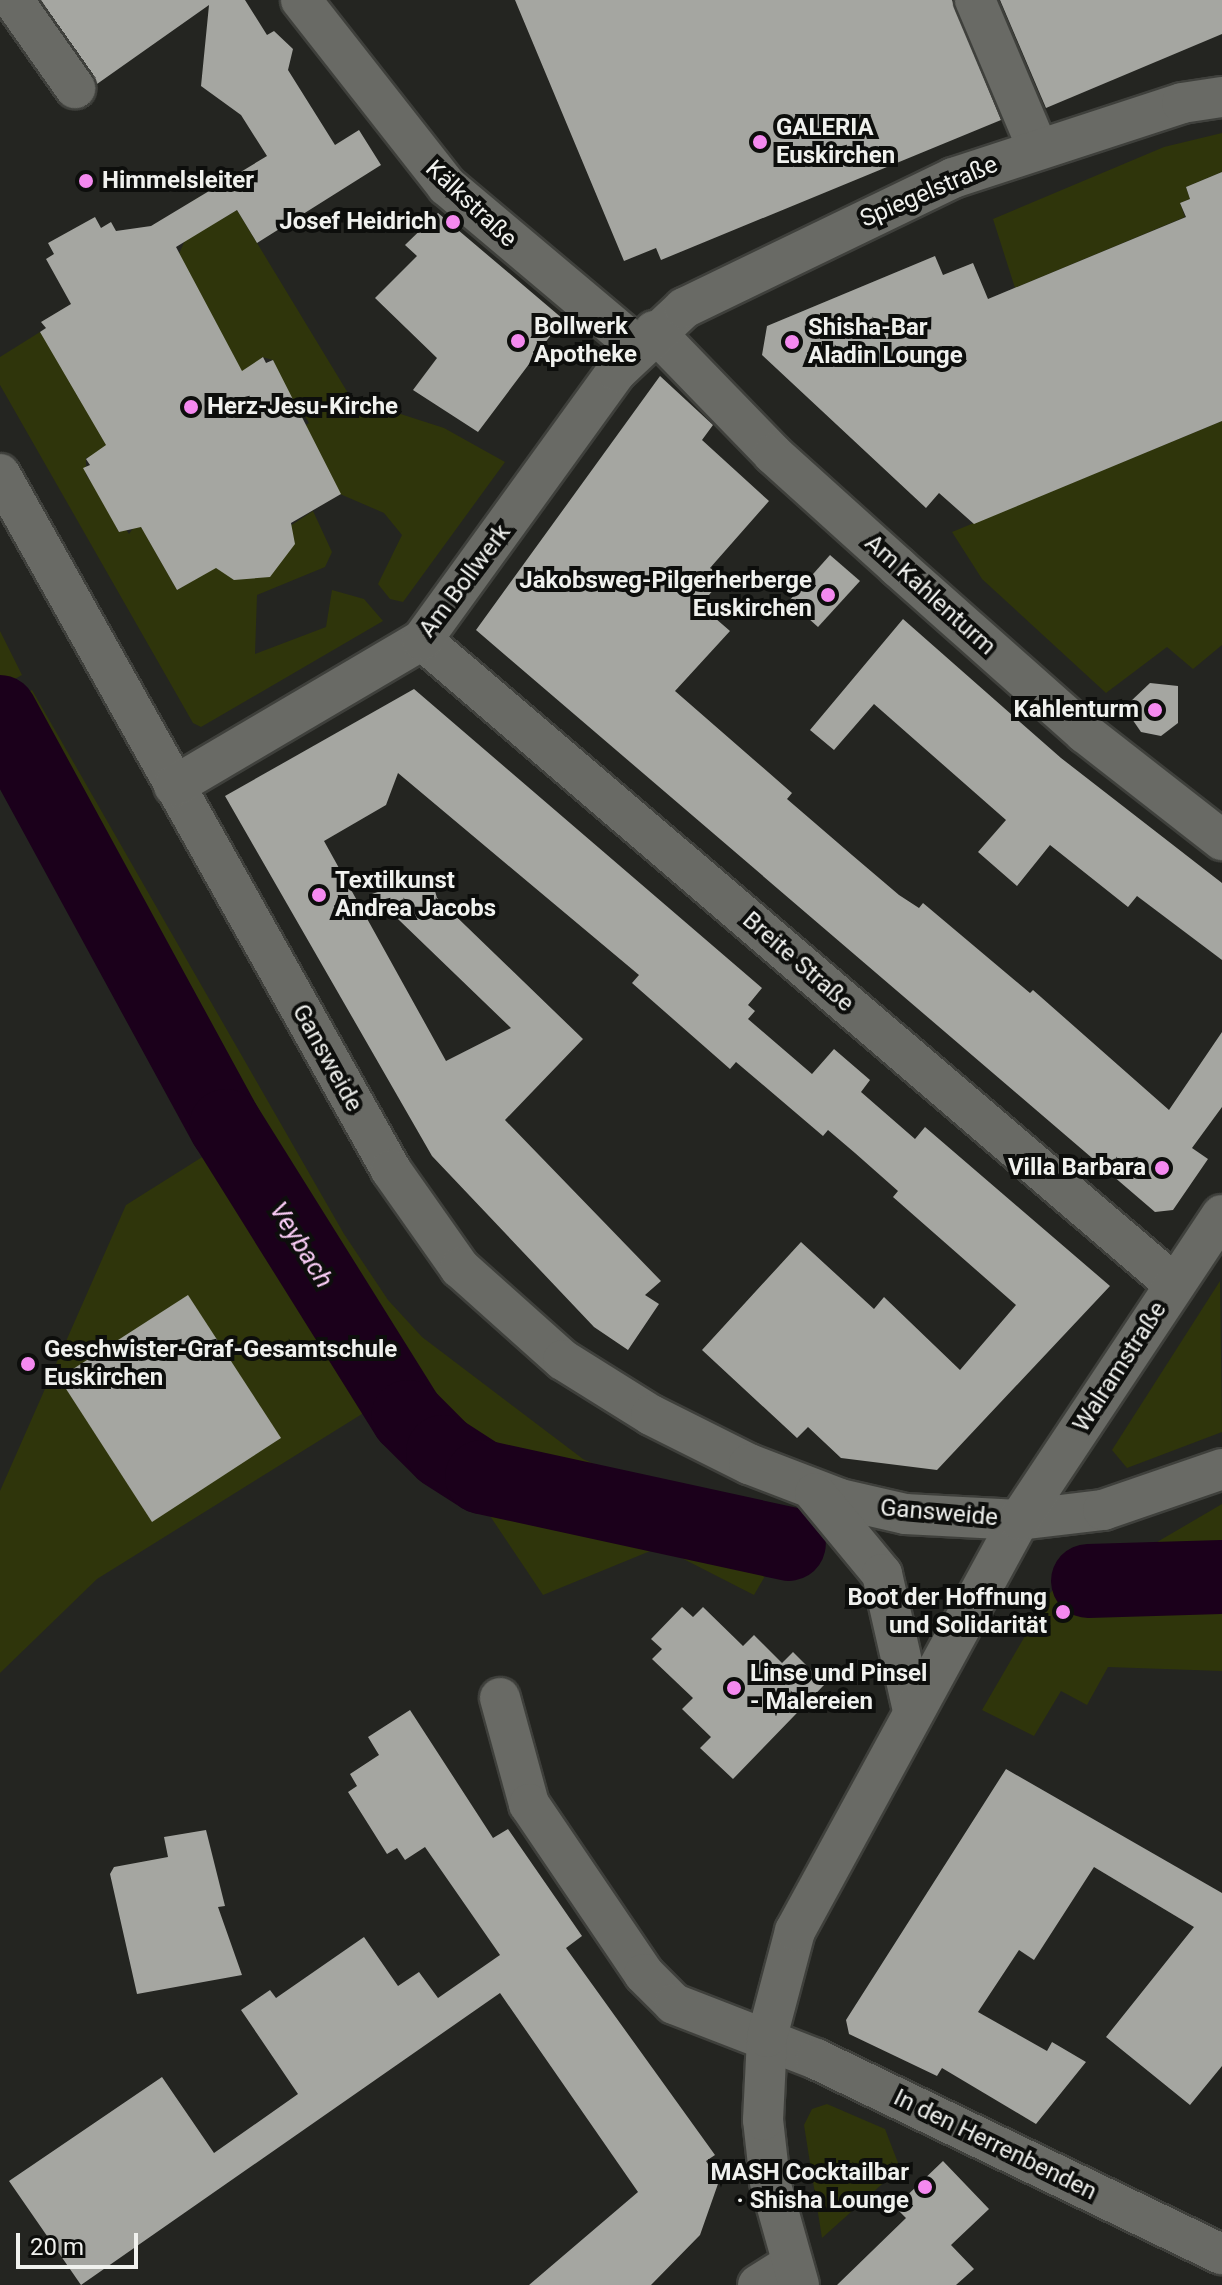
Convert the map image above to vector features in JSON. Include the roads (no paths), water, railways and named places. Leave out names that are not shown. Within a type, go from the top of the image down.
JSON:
[{"type":"street","points":[[13,0],[75,88]]},
{"type":"street","name":"Kälkstraße","points":[[301,0],[447,186],[646,339]]},
{"type":"street","points":[[975,0],[1038,149]]},
{"type":"street","name":"Spiegelstraße","points":[[646,339],[710,294],[883,210],[1038,149],[1182,103],[1222,97]]},
{"type":"street","name":"Am Bollwerk","points":[[174,786],[422,640],[646,339]]},
{"type":"street","name":"Am Kahlenturm","points":[[646,339],[1085,733],[1222,840]]},
{"type":"street","name":"Gansweide","points":[[0,474],[391,1170],[460,1268],[521,1325],[600,1385],[697,1439],[812,1490],[905,1514],[1019,1520],[1128,1505],[1222,1469]]},
{"type":"street","name":"Breite Straße","points":[[422,640],[1174,1284]]},
{"type":"street","name":"Walramstraße","points":[[783,2278],[765,2145],[767,2037],[779,1978],[805,1909],[1019,1520],[1222,1215]]},
{"type":"street","name":"Gansweide","points":[[812,1490],[882,1574],[913,1711]]},
{"type":"street","name":"In den Herrenbenden","points":[[500,1698],[529,1804],[644,1974],[674,2004],[767,2037],[1222,2254]]},
{"type":"waterway","name":"Veybach","points":[[0,712],[226,1126],[408,1417],[443,1452],[482,1477],[789,1544]]},
{"type":"waterway","name":"Veybach","points":[[1088,1581],[1222,1577]]},
{"type":"place","name":"GALERIA Euskirchen","points":[[760,142]]},
{"type":"place","name":"Himmelsleiter","points":[[86,181]]},
{"type":"place","name":"Josef Heidrich","points":[[453,222]]},
{"type":"place","name":"Bollwerk Apotheke","points":[[518,341]]},
{"type":"place","name":"Shisha-Bar Aladin Lounge","points":[[792,342]]},
{"type":"place","name":"Herz-Jesu-Kirche","points":[[191,407]]},
{"type":"place","name":"Jakobsweg-Pilgerherberge Euskirchen","points":[[828,595]]},
{"type":"place","name":"Kahlenturm","points":[[1155,710]]},
{"type":"place","name":"Textilkunst Andrea Jacobs","points":[[319,895]]},
{"type":"place","name":"Villa Barbara","points":[[1162,1168]]},
{"type":"place","name":"Geschwister-Graf-Gesamtschule Euskirchen","points":[[28,1364]]},
{"type":"place","name":"Boot der Hoffnung und Solidarität","points":[[1063,1612]]},
{"type":"place","name":"Linse und Pinsel - Malereien","points":[[734,1688]]},
{"type":"place","name":"MASH Cocktailbar · Shisha Lounge","points":[[925,2187]]}]
